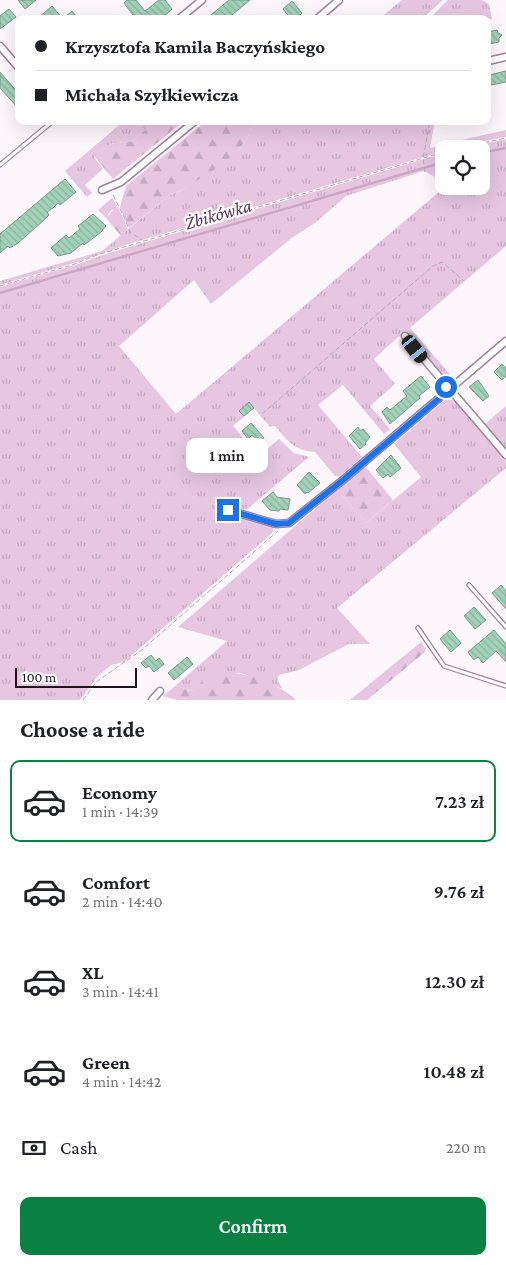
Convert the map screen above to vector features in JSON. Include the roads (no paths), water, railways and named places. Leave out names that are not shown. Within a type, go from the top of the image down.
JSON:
[{"type":"street","points":[[185,15],[202,0]]},
{"type":"street","points":[[322,15],[339,0]]},
{"type":"street","points":[[0,46],[15,63]]},
{"type":"street","points":[[491,60],[506,58]]},
{"type":"street","points":[[102,190],[121,182],[190,125]]},
{"type":"street","points":[[405,336],[506,455]]},
{"type":"street","points":[[228,510],[283,524],[294,520],[506,341]]},
{"type":"street","points":[[152,700],[160,692]]},
{"type":"lane","points":[[0,165],[47,125]]},
{"type":"lane","points":[[469,585],[506,627]]},
{"type":"lane","points":[[418,628],[444,666],[506,686]]},
{"type":"waterway","name":"Żbikówka","points":[[490,151],[506,148]]},
{"type":"waterway","name":"Żbikówka","points":[[0,293],[435,165]]}]
